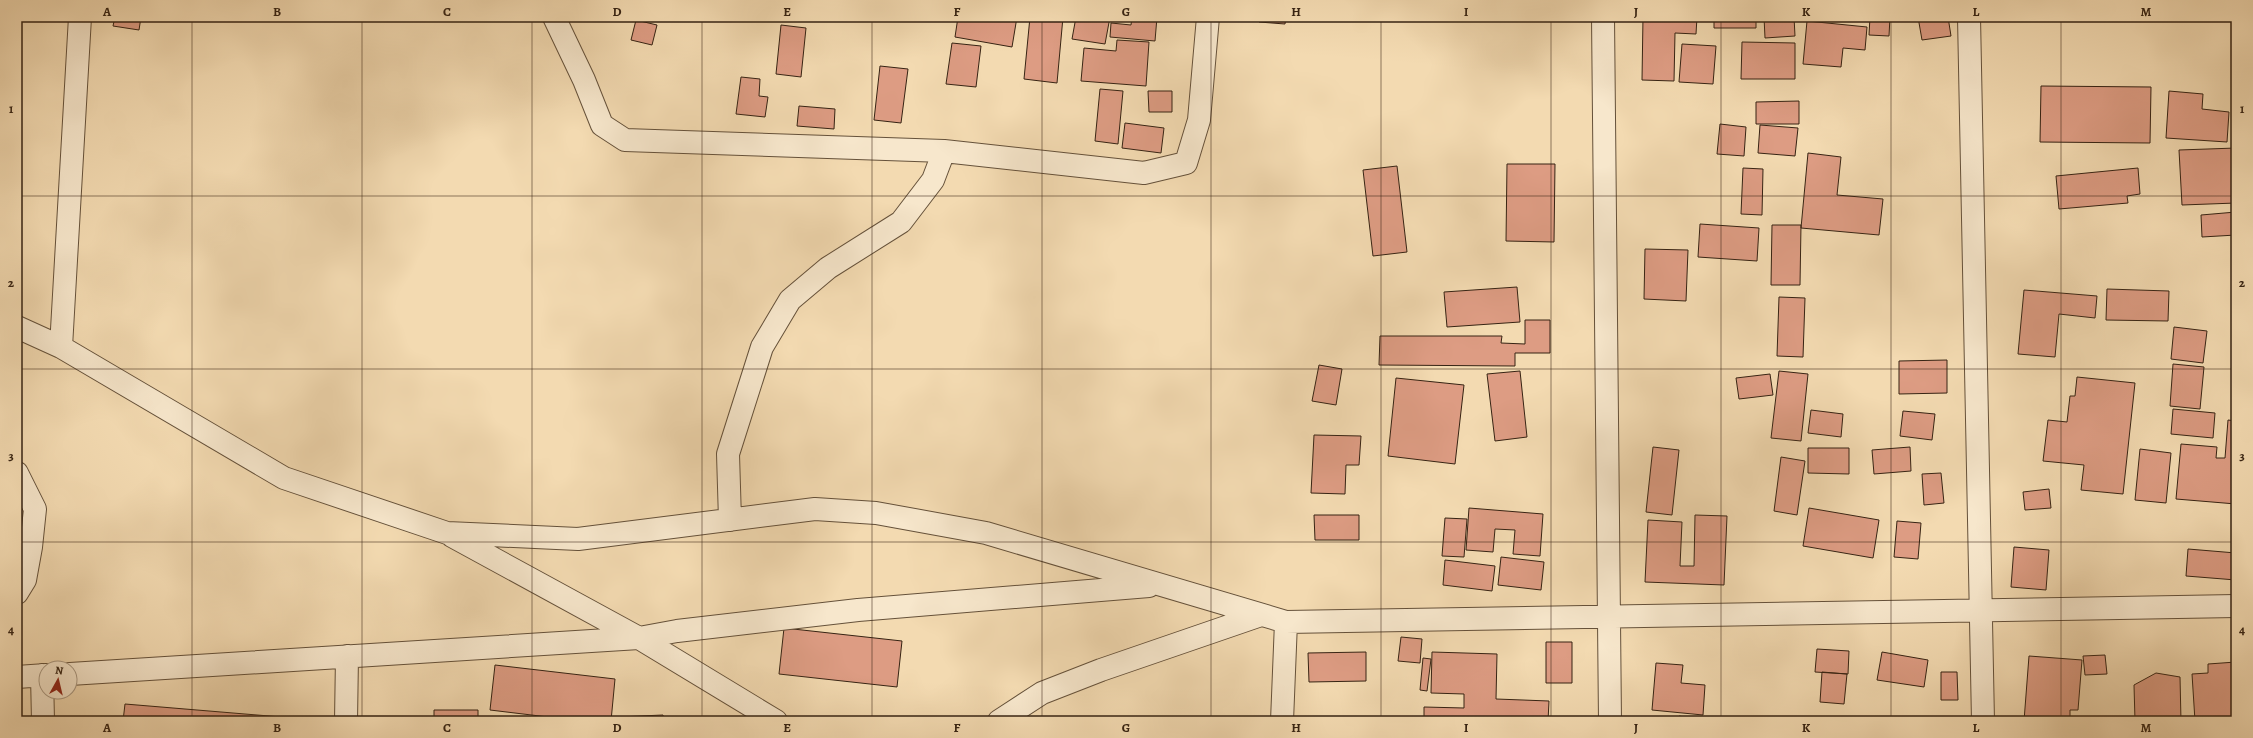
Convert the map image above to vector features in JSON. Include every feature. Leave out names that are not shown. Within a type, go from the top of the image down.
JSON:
[{"type":"street","points":[[61,347],[80,17]]},
{"type":"street","points":[[554,17],[584,80],[602,126],[625,140],[944,151],[1144,173],[1186,163],[1198,120],[1208,17]]},
{"type":"street","points":[[1604,17],[1610,721]]},
{"type":"street","points":[[1969,17],[1983,721]]},
{"type":"street","points":[[730,520],[728,454],[762,347],[790,300],[828,268],[901,222],[933,180],[944,151]]},
{"type":"street","points":[[17,327],[61,347],[284,478],[447,534],[639,638],[776,721]]},
{"type":"street","points":[[17,473],[35,509],[32,547],[26,573],[17,593]]},
{"type":"street","points":[[447,534],[578,539],[815,509],[876,513],[986,533],[1286,622],[2236,606]]},
{"type":"street","points":[[78,673],[639,638],[677,631],[858,610],[1161,585]]},
{"type":"street","points":[[999,721],[1042,693],[1101,670],[1260,615]]},
{"type":"street","points":[[1282,721],[1286,622]]},
{"type":"street","points":[[346,721],[347,656]]},
{"type":"street","points":[[17,677],[38,675]]},
{"type":"street","points":[[43,700],[43,721]]},
{"type":"building","points":[[115,17],[141,17],[139,30],[113,26]]},
{"type":"building","points":[[958,17],[1017,17],[1012,47],[955,37]]},
{"type":"building","points":[[1030,17],[1063,17],[1057,83],[1024,79]]},
{"type":"building","points":[[1076,17],[1110,17],[1105,44],[1072,39]]},
{"type":"building","points":[[1132,17],[1157,17],[1155,41],[1110,37],[1111,23],[1131,25]]},
{"type":"building","points":[[1259,17],[1286,17],[1285,24],[1259,22]]},
{"type":"building","points":[[1309,17],[1337,17],[1337,18],[1309,20]]},
{"type":"building","points":[[1366,17],[1396,17],[1396,21]]},
{"type":"building","points":[[1643,17],[1697,17],[1696,34],[1675,33],[1674,81],[1642,80]]},
{"type":"building","points":[[1714,17],[1756,17],[1756,28],[1714,28]]},
{"type":"building","points":[[1764,17],[1794,17],[1795,36],[1765,38]]},
{"type":"building","points":[[1870,17],[1890,17],[1889,36],[1869,35]]},
{"type":"building","points":[[1918,17],[1948,17],[1951,36],[1922,40]]},
{"type":"building","points":[[636,20],[657,25],[652,45],[631,40]]},
{"type":"building","points":[[1807,21],[1867,27],[1865,50],[1843,48],[1841,67],[1803,64]]},
{"type":"building","points":[[781,25],[806,28],[801,77],[776,74]]},
{"type":"building","points":[[1117,40],[1149,42],[1146,86],[1081,81],[1084,48],[1116,51]]},
{"type":"building","points":[[1742,42],[1795,43],[1795,79],[1741,79]]},
{"type":"building","points":[[952,43],[981,46],[976,87],[946,84]]},
{"type":"building","points":[[1682,44],[1716,46],[1713,84],[1679,82]]},
{"type":"building","points":[[880,66],[908,69],[901,123],[874,120]]},
{"type":"building","points":[[741,77],[760,79],[759,96],[768,97],[765,117],[736,114]]},
{"type":"building","points":[[2041,86],[2151,87],[2150,143],[2040,142]]},
{"type":"building","points":[[1100,89],[1123,91],[1118,144],[1095,141]]},
{"type":"building","points":[[1148,91],[1172,91],[1172,112],[1149,112]]},
{"type":"building","points":[[2169,91],[2203,94],[2202,109],[2229,112],[2227,142],[2166,138]]},
{"type":"building","points":[[1799,101],[1799,124],[1756,124],[1756,102]]},
{"type":"building","points":[[799,106],[835,109],[834,129],[797,126]]},
{"type":"building","points":[[1125,123],[1164,128],[1161,153],[1122,148]]},
{"type":"building","points":[[1720,124],[1746,127],[1744,156],[1717,154]]},
{"type":"building","points":[[1760,125],[1798,128],[1795,156],[1758,153]]},
{"type":"building","points":[[2236,148],[2236,203],[2182,205],[2179,150]]},
{"type":"building","points":[[1808,153],[1841,157],[1837,195],[1883,199],[1879,235],[1801,228]]},
{"type":"building","points":[[1507,164],[1555,164],[1554,242],[1506,241]]},
{"type":"building","points":[[1397,166],[1407,252],[1373,256],[1363,170]]},
{"type":"building","points":[[1743,168],[1763,169],[1762,215],[1741,214]]},
{"type":"building","points":[[2138,168],[2140,194],[2127,196],[2128,203],[2059,209],[2056,176]]},
{"type":"building","points":[[2236,212],[2236,235],[2202,237],[2201,215]]},
{"type":"building","points":[[1700,224],[1759,228],[1757,261],[1698,257]]},
{"type":"building","points":[[1772,225],[1801,225],[1800,285],[1771,285]]},
{"type":"building","points":[[1645,249],[1688,250],[1686,301],[1644,299]]},
{"type":"building","points":[[1517,287],[1520,322],[1447,327],[1444,292]]},
{"type":"building","points":[[2107,289],[2169,291],[2168,321],[2106,320]]},
{"type":"building","points":[[2024,290],[2097,296],[2095,318],[2059,314],[2055,357],[2018,354]]},
{"type":"building","points":[[1779,297],[1805,298],[1803,357],[1777,356]]},
{"type":"building","points":[[1525,320],[1550,320],[1550,353],[1515,353],[1515,366],[1379,365],[1380,336],[1502,336],[1501,343],[1525,344]]},
{"type":"building","points":[[2236,323],[2236,351],[2235,351]]},
{"type":"building","points":[[2174,327],[2207,331],[2203,363],[2171,359]]},
{"type":"building","points":[[1947,360],[1947,393],[1899,394],[1899,361]]},
{"type":"building","points":[[2173,364],[2204,367],[2200,409],[2170,406]]},
{"type":"building","points":[[1319,365],[1342,369],[1336,405],[1312,401]]},
{"type":"building","points":[[1520,371],[1527,437],[1495,441],[1487,374]]},
{"type":"building","points":[[1779,371],[1808,374],[1801,441],[1771,438]]},
{"type":"building","points":[[1770,374],[1773,395],[1739,399],[1736,378]]},
{"type":"building","points":[[2077,377],[2135,383],[2123,494],[2081,490],[2084,465],[2043,461],[2048,420],[2067,422],[2070,396],[2075,396]]},
{"type":"building","points":[[1396,378],[1464,385],[1455,464],[1388,456]]},
{"type":"building","points":[[2173,409],[2215,413],[2213,438],[2171,434]]},
{"type":"building","points":[[1811,410],[1843,414],[1841,437],[1808,433]]},
{"type":"building","points":[[1903,411],[1935,414],[1932,440],[1900,436]]},
{"type":"building","points":[[2228,420],[2236,421],[2236,504],[2176,499],[2181,444],[2217,447],[2216,458],[2225,458]]},
{"type":"building","points":[[1314,435],[1361,436],[1359,465],[1346,465],[1345,494],[1311,493]]},
{"type":"building","points":[[1653,447],[1679,450],[1672,515],[1646,512]]},
{"type":"building","points":[[1910,447],[1911,471],[1874,474],[1872,450]]},
{"type":"building","points":[[1808,448],[1849,448],[1849,474],[1808,473]]},
{"type":"building","points":[[2140,449],[2171,453],[2166,503],[2135,500]]},
{"type":"building","points":[[1781,457],[1805,461],[1797,515],[1774,511]]},
{"type":"building","points":[[1941,473],[1944,503],[1924,505],[1922,474]]},
{"type":"building","points":[[2049,489],[2051,508],[2025,510],[2023,492]]},
{"type":"building","points":[[1469,508],[1543,514],[1540,556],[1513,554],[1515,530],[1495,529],[1493,552],[1466,550]]},
{"type":"building","points":[[1809,508],[1879,520],[1873,558],[1803,546]]},
{"type":"building","points":[[1314,515],[1359,515],[1359,540],[1315,540]]},
{"type":"building","points":[[1695,515],[1727,516],[1724,585],[1645,582],[1648,520],[1682,522],[1680,566],[1694,566]]},
{"type":"building","points":[[1445,518],[1467,519],[1464,557],[1442,556]]},
{"type":"building","points":[[1897,521],[1921,523],[1918,559],[1894,557]]},
{"type":"building","points":[[2014,547],[2049,550],[2046,590],[2011,587]]},
{"type":"building","points":[[2188,549],[2236,553],[2236,580],[2186,576]]},
{"type":"building","points":[[1501,557],[1544,562],[1541,590],[1498,585]]},
{"type":"building","points":[[1445,560],[1495,566],[1492,591],[1443,585]]},
{"type":"building","points":[[784,628],[902,641],[897,687],[779,674]]},
{"type":"building","points":[[1401,637],[1422,639],[1420,663],[1398,661]]},
{"type":"building","points":[[1546,642],[1572,642],[1572,683],[1546,683]]},
{"type":"building","points":[[1817,649],[1849,651],[1848,674],[1815,672]]},
{"type":"building","points":[[1366,652],[1366,681],[1309,682],[1308,653]]},
{"type":"building","points":[[1432,652],[1497,654],[1496,699],[1549,701],[1548,721],[1424,721],[1424,707],[1464,708],[1464,694],[1431,693]]},
{"type":"building","points":[[1882,652],[1928,660],[1924,687],[1877,680]]},
{"type":"building","points":[[2105,655],[2107,674],[2085,675],[2083,656]]},
{"type":"building","points":[[2029,656],[2082,660],[2078,710],[2070,710],[2070,721],[2024,721]]},
{"type":"building","points":[[1423,658],[1431,659],[1427,691],[1420,690]]},
{"type":"building","points":[[2236,662],[2236,721],[2195,721],[2192,674],[2208,673],[2208,664]]},
{"type":"building","points":[[1656,663],[1683,665],[1681,683],[1705,685],[1703,715],[1652,710]]},
{"type":"building","points":[[495,665],[615,679],[611,721],[581,721],[490,710]]},
{"type":"building","points":[[1822,672],[1847,674],[1844,704],[1820,702]]},
{"type":"building","points":[[1941,672],[1957,672],[1958,700],[1941,700]]},
{"type":"building","points":[[2156,673],[2180,677],[2181,721],[2135,721],[2134,685]]},
{"type":"building","points":[[125,704],[317,720],[317,721],[123,721]]},
{"type":"building","points":[[434,710],[478,710],[478,721],[434,721]]},
{"type":"building","points":[[663,715],[664,721],[618,721],[618,717]]},
{"type":"building","points":[[1679,716],[1702,720],[1702,721],[1678,721]]},
{"type":"building","points":[[1308,717],[1347,721],[1308,721]]}]
